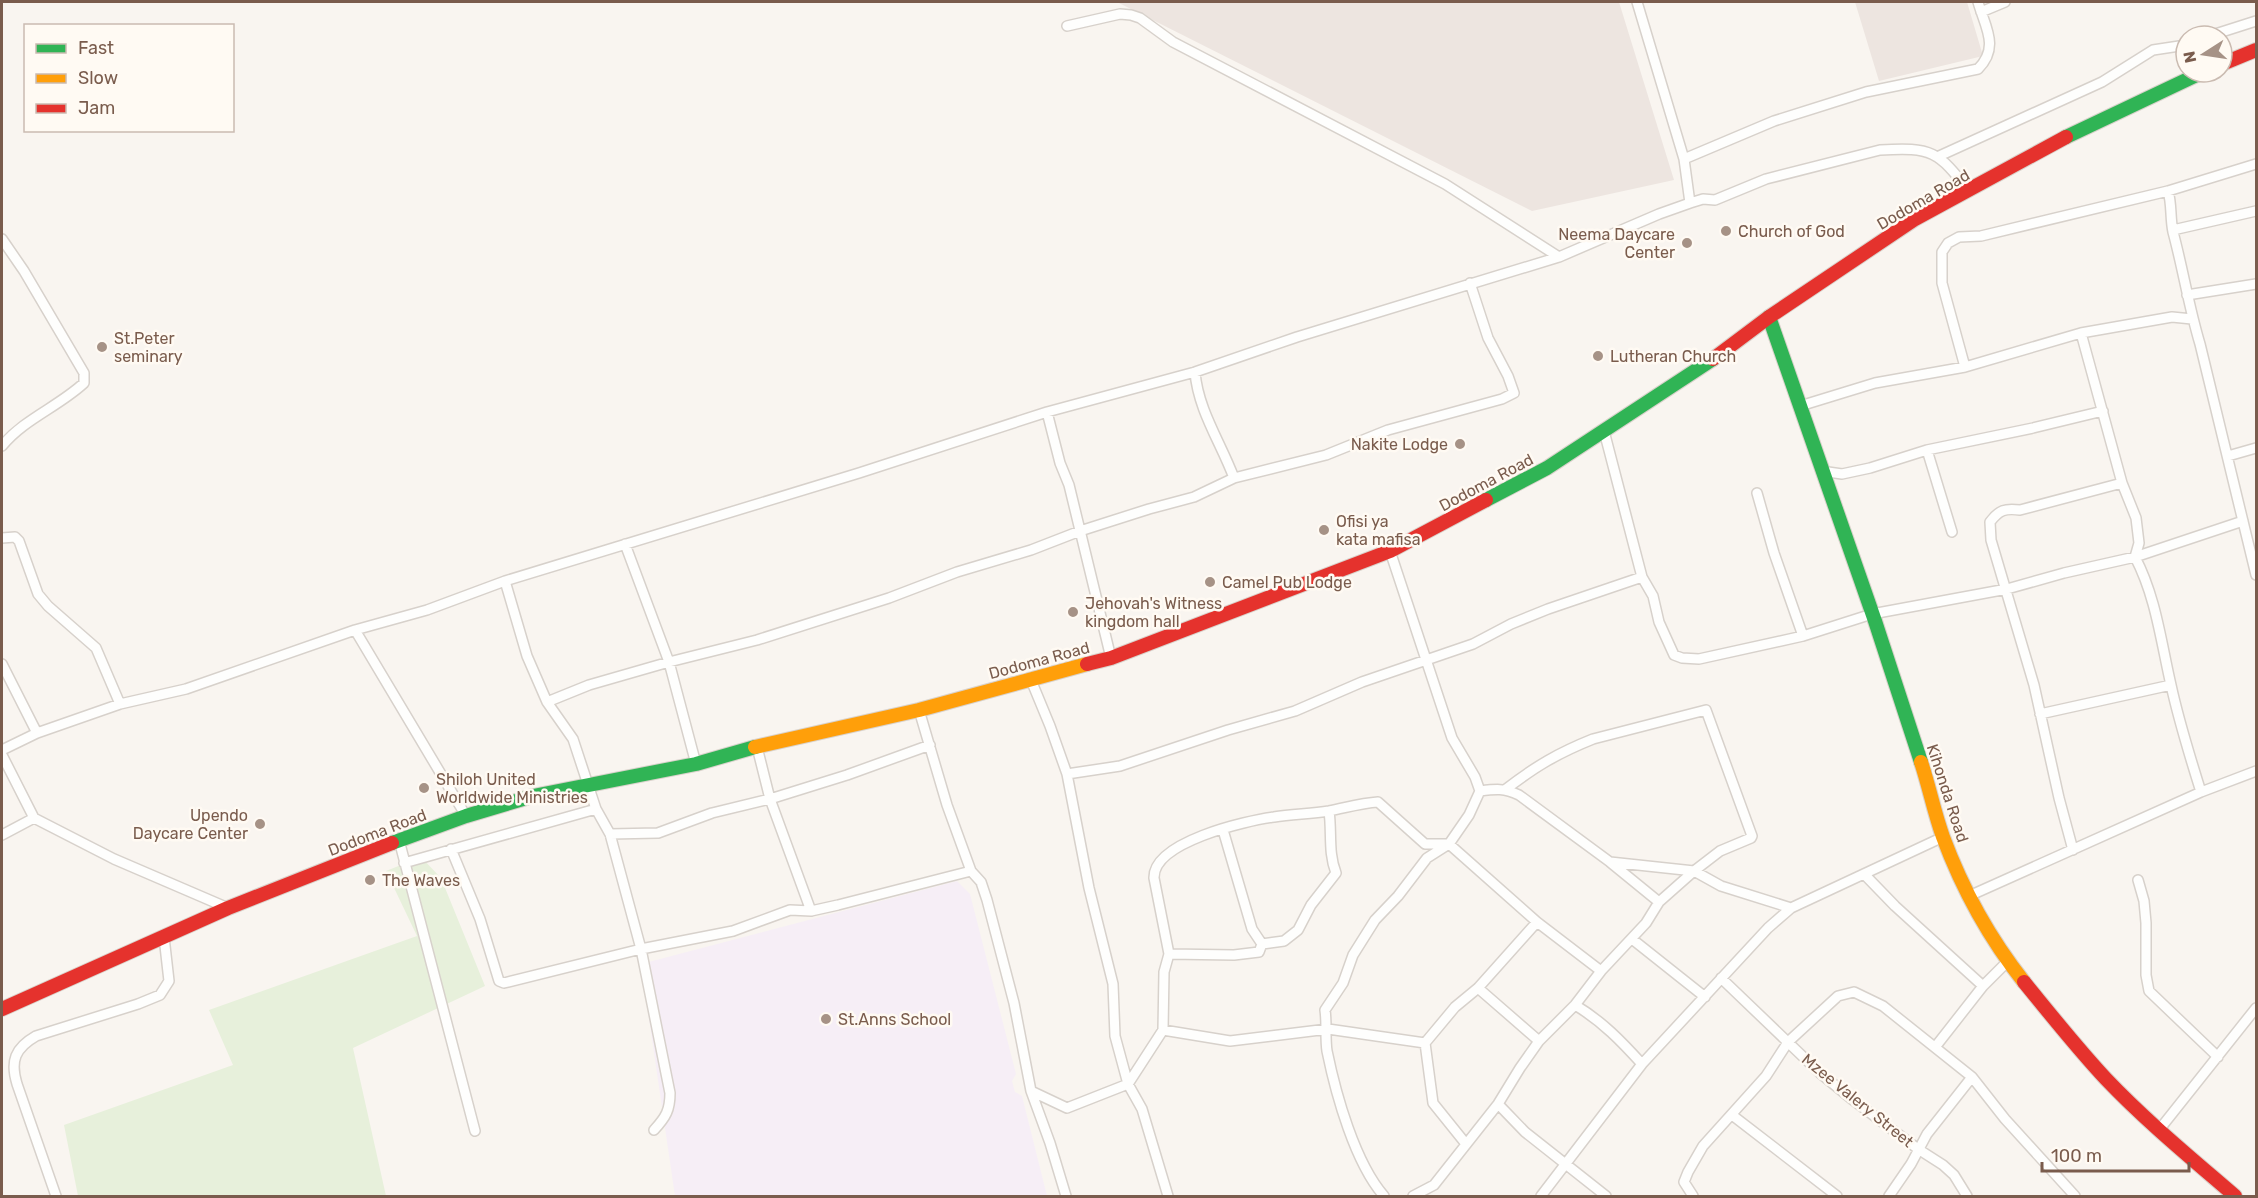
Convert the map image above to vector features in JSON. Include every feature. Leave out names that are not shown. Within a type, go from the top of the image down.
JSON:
[{"type":"main road","points":[[2234,59],[2256,50]]},
{"type":"main road","name":"Dodoma Road","points":[[2,1009],[228,908],[466,816],[533,796],[696,764],[757,747],[919,710],[1112,658],[1261,603],[1390,551],[1547,468],[1703,366],[1769,317],[1915,219],[2046,147],[2178,84]]},
{"type":"main road","name":"Kihonda Road","points":[[1769,317],[1872,614],[1943,837],[1969,896],[2008,961],[2093,1064],[2159,1130],[2231,1196]]},
{"type":"street","points":[[1637,2],[1684,159],[1690,203]]},
{"type":"street","points":[[1684,159],[1774,121],[1866,92],[1978,69],[1988,59],[1991,43],[1978,2]]},
{"type":"street","points":[[1981,12],[2005,2]]},
{"type":"street","points":[[1067,26],[1120,14],[1140,18],[1173,42],[1445,184],[1559,257]]},
{"type":"street","points":[[2234,28],[2256,21]]},
{"type":"street","points":[[1937,157],[2102,82],[2153,50],[2174,47]]},
{"type":"street","points":[[2,750],[37,733],[120,704],[186,689],[356,630],[427,610],[505,581],[1047,412],[1195,372],[1297,337],[1559,257],[1659,214],[1703,199],[1715,200],[1766,178],[1880,150],[1928,151],[1948,164],[1969,191]]},
{"type":"street","points":[[1965,367],[1942,283],[1942,252],[1948,243],[1966,236],[1981,236],[2168,191],[2256,164]]},
{"type":"street","points":[[2168,191],[2173,230],[2192,319],[2256,575]]},
{"type":"street","points":[[2173,230],[2256,211]]},
{"type":"street","points":[[2,239],[24,271],[84,373],[84,383],[70,395],[15,430],[2,446]]},
{"type":"street","points":[[547,702],[588,685],[802,626],[889,598],[957,572],[1031,550],[1080,531],[1194,497],[1234,478],[1326,455],[1388,430],[1456,413],[1514,393],[1508,376],[1488,338],[1470,283]]},
{"type":"street","points":[[2187,295],[2256,284]]},
{"type":"street","points":[[1800,406],[1875,383],[1965,367],[2081,333],[2172,317],[2192,319]]},
{"type":"street","points":[[2081,333],[2122,483],[2138,528],[2139,543],[2135,557],[2145,576],[2155,610],[2171,685],[2201,792]]},
{"type":"street","points":[[1195,372],[1201,403],[1224,450],[1234,478]]},
{"type":"street","points":[[1821,471],[1842,474],[1928,450],[2103,411]]},
{"type":"street","points":[[1047,412],[1060,462],[1069,484],[1112,658]]},
{"type":"street","points":[[1604,431],[1642,577],[1653,596],[1667,642],[1674,655],[1682,658],[1699,659],[1730,653],[1803,636],[1872,614],[2007,589],[2135,557],[2243,521]]},
{"type":"street","points":[[2228,456],[2256,448]]},
{"type":"street","points":[[1928,450],[1952,532]]},
{"type":"street","points":[[2073,850],[2034,685],[1989,532],[1990,522],[1996,514],[2006,508],[2020,510],[2122,483]]},
{"type":"street","points":[[1757,494],[1774,553],[1803,636]]},
{"type":"street","points":[[2,538],[15,537],[19,541],[38,594],[48,606],[96,648],[120,704]]},
{"type":"street","points":[[625,544],[669,662],[696,764]]},
{"type":"street","points":[[1384,1194],[1358,1155],[1327,1048],[1328,1029],[1325,1010],[1343,982],[1353,955],[1375,920],[1398,896],[1427,858],[1449,843],[1469,815],[1480,791],[1475,777],[1452,738],[1390,551]]},
{"type":"street","points":[[1066,774],[1120,766],[1228,730],[1295,711],[1362,682],[1473,644],[1511,624],[1548,609],[1642,577]]},
{"type":"street","points":[[505,581],[527,656],[547,702],[573,739],[597,808],[610,834],[641,949],[670,1093],[667,1116],[654,1130]]},
{"type":"street","points":[[356,630],[466,816]]},
{"type":"street","points":[[2,664],[37,733]]},
{"type":"street","points":[[1031,680],[1066,774],[1089,888],[1113,984],[1115,1036],[1128,1084],[1142,1109],[1168,1197]]},
{"type":"street","points":[[2040,714],[2171,685]]},
{"type":"street","points":[[919,710],[946,806],[971,871],[981,882],[987,900],[1014,1003],[1031,1091],[1066,1197]]},
{"type":"street","points":[[1413,1197],[1434,1185],[1498,1104],[1539,1041],[1575,1005],[1601,970],[1646,923],[1659,902],[1720,851],[1752,836],[1706,710],[1593,739],[1567,749],[1541,763],[1506,789],[1480,791]]},
{"type":"street","points":[[610,834],[658,833],[712,813],[770,799],[847,775],[930,745]]},
{"type":"street","points":[[757,747],[770,799],[811,910]]},
{"type":"street","points":[[2,755],[34,818],[114,859],[228,908]]},
{"type":"street","points":[[1969,896],[2201,792],[2256,771]]},
{"type":"street","points":[[1506,789],[1540,810],[1659,902]]},
{"type":"street","points":[[1031,1091],[1067,1108],[1128,1084],[1163,1030],[1164,972],[1168,954],[1155,886],[1155,867],[1173,849],[1223,830],[1273,817],[1329,811],[1378,802],[1425,844],[1449,843],[1537,922],[1601,970]]},
{"type":"street","points":[[404,862],[597,808]]},
{"type":"street","points":[[1262,944],[1284,941],[1298,930],[1311,905],[1336,873],[1331,859],[1332,834],[1329,811]]},
{"type":"street","points":[[2,835],[34,818]]},
{"type":"street","points":[[1223,830],[1252,929],[1262,944]]},
{"type":"street","points":[[1541,1197],[1642,1064],[1768,928],[1791,908],[1943,837]]},
{"type":"street","points":[[399,840],[475,1131]]},
{"type":"street","points":[[451,849],[480,919],[499,981],[504,983],[641,949],[733,931],[790,910],[811,910],[971,871]]},
{"type":"street","points":[[1610,862],[1694,871],[1721,886],[1791,908]]},
{"type":"street","points":[[1864,874],[1895,906],[1983,986]]},
{"type":"street","points":[[2138,880],[2144,901],[2146,975],[2149,991],[2218,1057]]},
{"type":"street","points":[[1466,1144],[1433,1103],[1425,1042],[1455,1007],[1478,988],[1537,922]]},
{"type":"street","points":[[56,1197],[16,1084],[13,1073],[14,1057],[26,1042],[36,1036],[160,995],[169,981],[164,937]]},
{"type":"street","points":[[1632,939],[1705,997]]},
{"type":"street","points":[[1168,954],[1234,955],[1259,952],[1262,944]]},
{"type":"street","points":[[1936,1046],[1983,986],[2008,961]]},
{"type":"street","name":"Mzee Valery Street","points":[[1721,978],[1853,1100],[1943,1165],[1954,1175],[1967,1197]]},
{"type":"street","points":[[1478,988],[1539,1041]]},
{"type":"street","points":[[1693,1197],[1684,1182],[1703,1146],[1766,1076],[1788,1042],[1838,996],[1854,992],[1883,1006],[1972,1077],[2005,1119],[2075,1197]]},
{"type":"street","points":[[1575,1005],[1616,1036],[1642,1064]]},
{"type":"street","points":[[2159,1130],[2256,1008]]},
{"type":"street","points":[[1163,1030],[1230,1041],[1328,1029],[1425,1042]]},
{"type":"street","points":[[1889,1197],[1939,1118],[1972,1077]]},
{"type":"street","points":[[1498,1104],[1525,1132],[1606,1197]]},
{"type":"street","points":[[1731,1115],[1838,1197]]},
{"type":"shaded area","points":[[1117,2],[1619,2],[1674,180],[1532,211]]},
{"type":"shaded area","points":[[1855,2],[1967,2],[1983,56],[1879,81]]},
{"type":"shaded area","name":"St.Anns School","points":[[957,881],[970,894],[1016,1074],[1012,1081],[1015,1092],[1022,1096],[1047,1196],[675,1196],[641,964]]},
{"type":"green space","points":[[421,857],[441,878],[485,986],[353,1048],[386,1196],[78,1196],[64,1125],[233,1065],[209,1010],[417,936],[386,871]]},
{"type":"traffic: fast","points":[[2066,137],[2178,84]]},
{"type":"traffic: fast","points":[[1769,317],[1875,621],[1921,762]]},
{"type":"traffic: fast","points":[[1486,500],[1547,468],[1713,359]]},
{"type":"traffic: fast","points":[[392,843],[466,816],[533,796],[696,764],[755,747]]},
{"type":"traffic: slow","points":[[755,747],[919,710],[1087,664]]},
{"type":"traffic: slow","points":[[1921,762],[1940,828],[1959,875],[1988,931],[2024,982]]},
{"type":"traffic: jam","points":[[2234,59],[2256,50]]},
{"type":"traffic: jam","points":[[1713,359],[1769,317],[1915,219],[2066,137]]},
{"type":"traffic: jam","points":[[1087,664],[1111,658],[1390,551],[1486,500]]},
{"type":"traffic: jam","points":[[2,1009],[228,908],[392,843]]},
{"type":"traffic: jam","points":[[2024,982],[2121,1095],[2235,1196]]},
{"type":"place","name":"Church of God","points":[[1726,231]]},
{"type":"place","name":"Neema Daycare Center","points":[[1687,243]]},
{"type":"place","name":"St.Peter seminary","points":[[102,347]]},
{"type":"place","name":"Lutheran Church","points":[[1598,356]]},
{"type":"place","name":"Nakite Lodge","points":[[1460,444]]},
{"type":"place","name":"Ofisi ya kata mafisa","points":[[1324,530]]},
{"type":"place","name":"Camel Pub Lodge","points":[[1210,582]]},
{"type":"place","name":"Jehovah's Witness kingdom hall","points":[[1073,612]]},
{"type":"place","name":"Shiloh United Worldwide Ministries","points":[[424,788]]},
{"type":"place","name":"Upendo Daycare Center","points":[[260,824]]},
{"type":"place","name":"The Waves","points":[[370,880]]},
{"type":"place","name":"St.Anns School","points":[[826,1019]]}]
